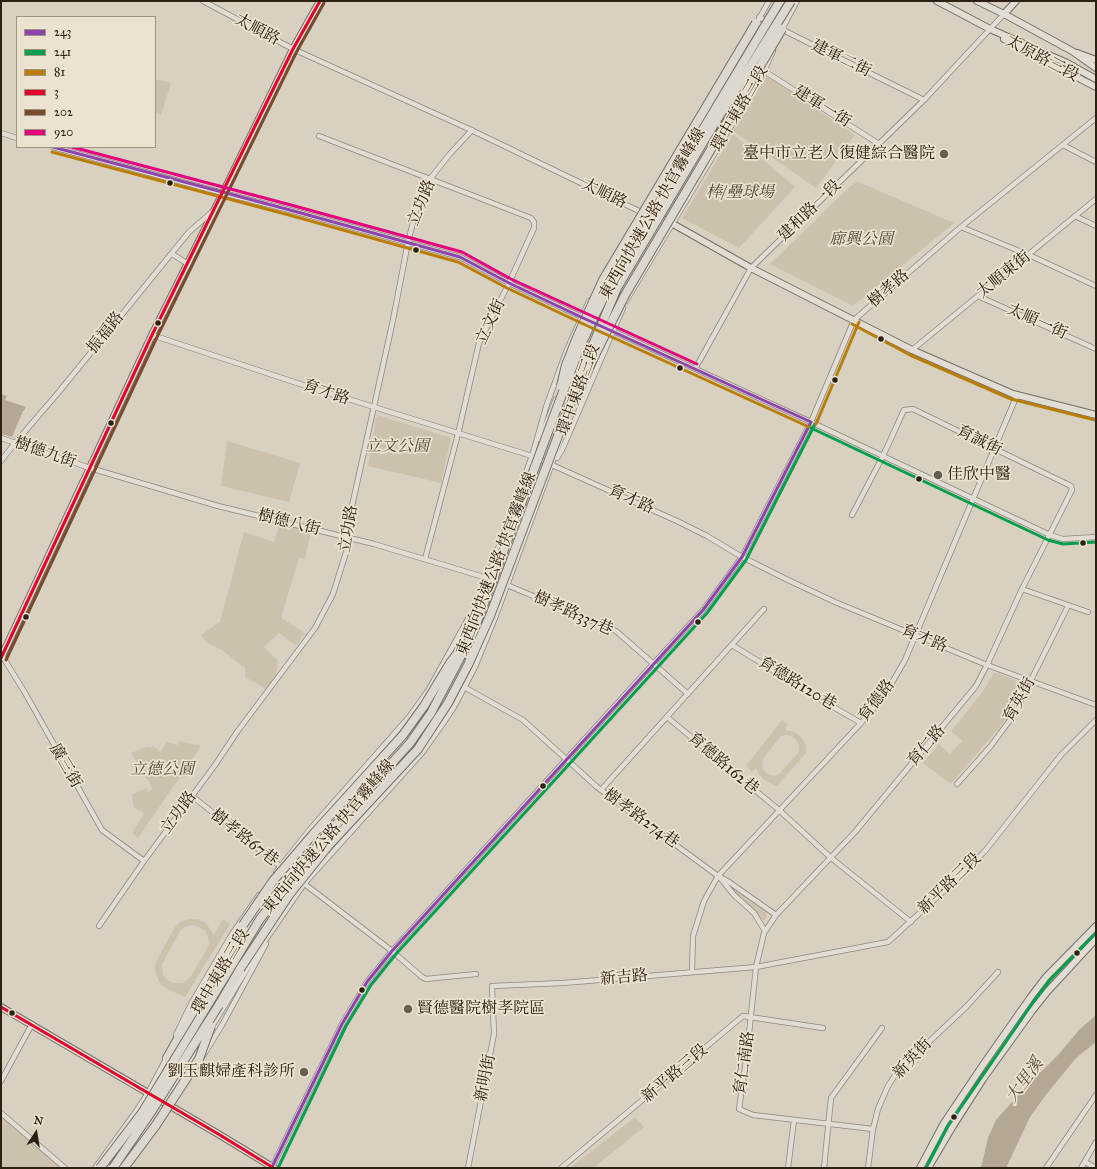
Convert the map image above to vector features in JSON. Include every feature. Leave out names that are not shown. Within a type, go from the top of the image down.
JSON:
[{"type":"highway","name":"東西向快速公路 快官霧峰線","points":[[100,1168],[142,1113],[260,919],[323,839],[410,742],[431,713],[472,635],[579,349],[612,281],[780,1]]},
{"type":"highway","name":"東西向快速公路 快官霧峰線","points":[[113,1168],[151,1112],[240,969],[289,895],[329,845],[418,749],[448,703],[468,665],[490,616],[587,359],[617,288],[705,139],[792,1]]},
{"type":"highway","points":[[557,408],[566,365],[580,328],[603,280],[758,20]]},
{"type":"highway","points":[[567,413],[625,295],[782,29]]},
{"type":"highway","points":[[167,1058],[243,925],[278,876],[403,734],[424,706],[450,663],[472,635]]},
{"type":"highway","points":[[125,1168],[156,1125],[199,1059],[219,1005]]},
{"type":"street","name":"太順路","points":[[203,1],[293,49],[472,130],[642,213],[674,224],[750,268],[912,350],[1018,395],[1096,415]]},
{"type":"street","points":[[1,656],[152,335],[216,208],[293,49],[320,1]]},
{"type":"street","name":"環中東路三段","points":[[95,1168],[148,1093],[167,1058],[199,1010],[258,910],[288,872],[425,711],[445,678],[455,658],[481,595],[532,456],[588,320],[607,280],[642,213],[730,61],[769,1]]},
{"type":"street","name":"環中東路三段","points":[[552,465],[562,450],[614,331],[625,302],[674,224],[676,218],[764,71],[782,29],[797,1]]},
{"type":"street","name":"太原路三段","points":[[937,1],[990,29],[1067,63],[1096,79]]},
{"type":"street","name":"太原路三段","points":[[977,1],[1072,51],[1096,68]]},
{"type":"street","name":"建和路一段","points":[[695,369],[750,268],[924,100],[1016,1]]},
{"type":"street","name":"環中東路三段","points":[[532,456],[546,407],[566,352],[581,317],[601,279],[746,51],[758,20]]},
{"type":"street","name":"建軍二街","points":[[758,20],[782,29],[924,100]]},
{"type":"street","name":"環中東路三段","points":[[113,1168],[190,1062],[280,917],[304,884],[422,753],[442,725],[475,667],[552,465],[589,360],[620,292],[711,145],[758,61],[782,29]]},
{"type":"street","name":"太原路三段","points":[[990,29],[1015,46],[1096,87]]},
{"type":"street","name":"太原路三段","points":[[1072,51],[1096,60]]},
{"type":"street","name":"建軍一街","points":[[764,71],[879,144]]},
{"type":"street","name":"樹孝路","points":[[273,1168],[342,1024],[367,982],[392,951],[703,610],[742,557],[810,422],[854,320],[962,227],[1096,118]]},
{"type":"street","name":"立功路","points":[[100,926],[144,861],[241,726],[315,628],[333,594],[349,543],[345,538],[394,320],[408,242],[417,207],[430,179],[472,130]]},
{"type":"street","points":[[1,133],[16,138]]},
{"type":"street","name":"立文街","points":[[319,136],[531,218],[534,222],[534,228],[479,343],[458,434],[425,559]]},
{"type":"street","points":[[1063,145],[1096,162]]},
{"type":"street","points":[[57,148],[460,257],[509,283],[581,317],[810,422],[1050,535],[1063,539],[1096,537]]},
{"type":"street","name":"太順東街","points":[[912,350],[1096,199]]},
{"type":"street","name":"振福路","points":[[1,461],[190,231],[216,208]]},
{"type":"street","points":[[1075,216],[1096,226]]},
{"type":"street","points":[[962,227],[1096,286]]},
{"type":"street","points":[[172,254],[188,264]]},
{"type":"street","name":"太順一街","points":[[978,296],[1096,349]]},
{"type":"street","name":"育才路","points":[[152,335],[373,408],[532,456],[677,521],[707,536],[742,557],[835,602],[1030,682],[1096,704]]},
{"type":"street","name":"育德路","points":[[692,972],[693,936],[704,901],[718,876],[861,723],[885,695],[905,660],[1018,395]]},
{"type":"street","name":"育誠街","points":[[883,456],[904,410],[913,409],[1071,486],[1072,490],[1050,535]]},
{"type":"street","name":"樹德九街","points":[[1,438],[90,468]]},
{"type":"street","points":[[852,515],[883,456]]},
{"type":"street","name":"樹德八街","points":[[90,468],[218,506],[374,544],[487,578]]},
{"type":"street","name":"育仁路","points":[[765,931],[776,915],[855,832],[976,686],[1022,589],[1050,535]]},
{"type":"street","name":"樹孝路337巷","points":[[507,585],[616,631],[688,694]]},
{"type":"street","points":[[1022,589],[1088,612]]},
{"type":"street","name":"環中東路三段","points":[[167,1058],[178,1030],[191,1004],[232,934],[280,866],[311,828],[409,717],[430,689],[481,595]]},
{"type":"street","name":"育英街","points":[[957,784],[990,747],[1013,716],[1068,606]]},
{"type":"street","points":[[601,790],[764,609]]},
{"type":"street","name":"育德路120巷","points":[[732,645],[861,723]]},
{"type":"street","name":"廣三街","points":[[1,656],[24,691],[102,830],[144,861]]},
{"type":"street","name":"樹孝路274巷","points":[[464,687],[523,720],[601,790],[718,876]]},
{"type":"street","name":"育德路162巷","points":[[667,717],[779,810],[830,857],[911,922]]},
{"type":"street","name":"新平路三段","points":[[756,967],[888,942],[958,878],[985,851],[1061,756],[1096,720]]},
{"type":"street","name":"樹孝路67巷","points":[[192,796],[280,866],[392,951]]},
{"type":"street","points":[[718,876],[776,915]]},
{"type":"street","points":[[718,876],[754,913],[765,931],[756,967],[751,1018],[823,1028]]},
{"type":"street","name":"環中東路三段","points":[[125,1168],[171,1107],[222,1025],[280,917]]},
{"type":"street","points":[[920,1168],[944,1123],[1025,1004],[1046,977],[1096,926]]},
{"type":"street","points":[[928,1168],[983,1079],[1032,1011],[1052,986],[1096,938]]},
{"type":"street","points":[[392,951],[426,979],[476,974]]},
{"type":"street","name":"新吉路","points":[[492,986],[563,983],[756,967]]},
{"type":"street","name":"新英街","points":[[868,1168],[878,1109],[888,1086],[897,1072],[966,1007],[998,972]]},
{"type":"street","name":"新明街","points":[[468,1168],[494,1034],[492,986]]},
{"type":"street","points":[[1,1007],[220,1135],[273,1168]]},
{"type":"street","name":"新平路三段","points":[[561,1168],[743,1016],[751,1018]]},
{"type":"street","name":"育仁南路","points":[[751,1018],[739,1109],[753,1115],[794,1120]]},
{"type":"street","points":[[1,1081],[32,1024]]},
{"type":"street","points":[[824,1168],[830,1098],[882,1028]]},
{"type":"street","points":[[1046,1168],[1096,1095]]},
{"type":"street","points":[[1,1113],[65,1168]]},
{"type":"street","points":[[788,1168],[794,1120],[874,1129]]},
{"type":"street","points":[[1081,1168],[1096,1142]]},
{"type":"street","points":[[1085,1162],[1096,1168]]},
{"type":"green space","points":[[766,76],[855,135],[816,188],[733,131]]},
{"type":"green space","points":[[156,79],[171,83],[161,115],[156,113]]},
{"type":"green space","name":"棒/壘球場","points":[[733,134],[795,187],[739,248],[682,218]]},
{"type":"green space","name":"廊興公園","points":[[856,181],[954,223],[853,306],[770,264]]},
{"type":"green space","name":"立文公園","points":[[377,415],[451,438],[441,483],[368,466]]},
{"type":"green space","points":[[227,441],[300,463],[289,502],[221,486]]},
{"type":"green space","points":[[280,523],[311,531],[305,559],[299,558],[281,618],[305,633],[296,645],[279,633],[264,647],[278,661],[276,675],[266,689],[245,677],[245,668],[222,650],[206,642],[201,635],[220,622],[244,532],[274,542]]},
{"type":"green space","points":[[997,673],[1023,683],[1024,687],[1009,716],[951,784],[923,763],[939,744],[950,754],[962,741],[951,731],[986,687],[993,674]]},
{"type":"green space","points":[[782,720],[788,725],[785,730],[795,732],[803,739],[806,746],[806,753],[777,786],[766,781],[760,776],[756,768],[752,772],[746,766]],"holes":[[[787,735],[793,737],[797,741],[799,752],[779,774],[774,776],[769,775],[763,769],[762,760],[781,736]]]},
{"type":"green space","name":"立德公園","points":[[179,741],[201,746],[138,838],[132,833],[144,813],[134,808],[132,795],[146,788],[148,792],[153,789],[131,753],[148,746],[150,748],[153,746],[161,752],[167,742],[178,745]]},
{"type":"green space","points":[[732,889],[766,911],[767,916],[764,921]]},
{"type":"green space","points":[[198,919],[206,923],[214,935],[223,919],[230,924],[185,997],[161,985],[156,975],[155,966],[175,927],[181,921]],"holes":[[[192,925],[205,931],[209,945],[190,978],[182,983],[173,983],[167,980],[163,975],[162,964],[180,931],[185,927]]]},
{"type":"green space","points":[[1,1117],[61,1168],[1,1168]]},
{"type":"green space","points":[[635,1117],[644,1127],[593,1168],[570,1168]]},
{"type":"shaded area","points":[[1,394],[7,396],[5,400],[26,407],[12,437],[1,434]]},
{"type":"shaded area","points":[[1096,1015],[1096,1042],[1076,1058],[1030,1117],[1006,1168],[981,1168],[988,1138],[996,1120],[1029,1083],[1030,1078],[1035,1076],[1037,1072],[1041,1072],[1080,1029]]},
{"type":"transit line","name":"3","points":[[1,658],[152,335],[293,49],[320,1]]},
{"type":"transit line","name":"202","points":[[6,660],[157,337],[297,51],[324,3]]},
{"type":"transit line","name":"243","points":[[57,148],[460,257],[509,283],[581,317],[811,422]]},
{"type":"transit line","name":"920","points":[[76,148],[462,252],[511,279],[697,364]]},
{"type":"transit line","name":"81","points":[[52,152],[458,262],[507,288],[579,322],[809,427]]},
{"type":"transit line","name":"81","points":[[816,424],[859,322]]},
{"type":"transit line","name":"81","points":[[852,324],[910,355],[1011,399],[1095,420]]},
{"type":"transit line","name":"243","points":[[272,1167],[342,1024],[367,982],[392,951],[703,610],[742,557],[811,422]]},
{"type":"transit line","name":"241","points":[[278,1168],[346,1026],[371,985],[396,954],[707,613],[746,560],[815,424]]},
{"type":"transit line","name":"241","points":[[809,427],[1048,540],[1063,544],[1096,542]]},
{"type":"transit line","name":"241","points":[[926,1168],[948,1126],[1034,1001],[1050,980],[1096,933]]},
{"type":"transit line","name":"3","points":[[1,1007],[272,1167]]},
{"type":"place","name":"臺中市立老人復健綜合醫院","points":[[944,154]]},
{"type":"place","name":"佳欣中醫","points":[[938,475]]},
{"type":"place","name":"賢德醫院樹孝院區","points":[[408,1009]]},
{"type":"place","name":"劉玉麒婦產科診所","points":[[304,1072]]},
{"type":"water label","name":"大里溪","points":[[1025,1081]]}]
